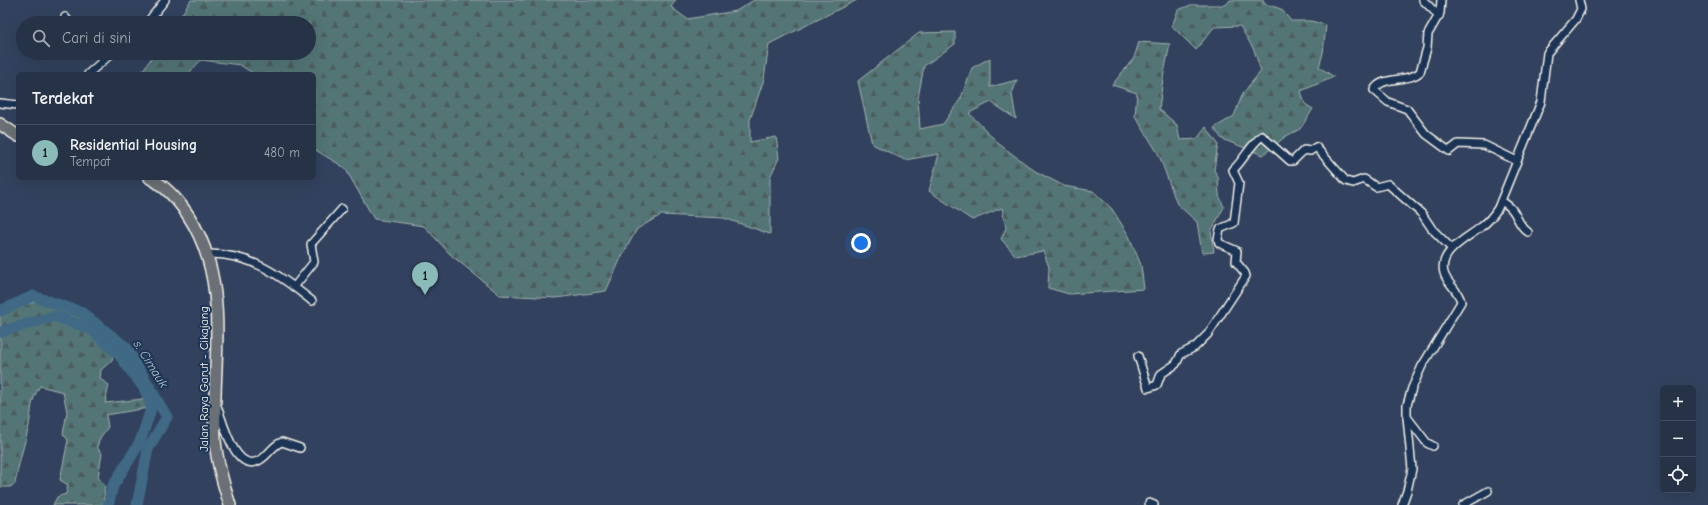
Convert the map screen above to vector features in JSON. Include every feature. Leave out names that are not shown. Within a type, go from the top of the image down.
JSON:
[{"type":"main road","points":[[0,124],[16,135]]},
{"type":"main road","name":"Jalan Raya Garut - Cikajang","points":[[153,180],[166,188],[180,204],[197,230],[207,254],[215,284],[218,329],[215,438],[218,467],[230,505]]},
{"type":"street","points":[[152,16],[165,0]]},
{"type":"street","points":[[1423,0],[1439,16]]},
{"type":"street","points":[[1441,0],[1439,16],[1428,34],[1427,48],[1420,72],[1407,78],[1384,82],[1376,86],[1374,90],[1388,102],[1406,109],[1426,134],[1449,151],[1458,144],[1484,145],[1517,161]]},
{"type":"street","points":[[1402,505],[1412,469],[1407,405],[1412,388],[1422,366],[1460,306],[1459,296],[1444,273],[1443,263],[1452,249],[1492,218],[1501,201],[1541,102],[1547,53],[1564,35],[1576,19],[1580,9],[1579,0]]},
{"type":"street","points":[[90,72],[103,60]]},
{"type":"street","points":[[0,103],[16,105]]},
{"type":"street","points":[[1138,356],[1148,388],[1157,385],[1160,375],[1176,364],[1181,354],[1195,347],[1208,334],[1246,276],[1236,262],[1238,255],[1237,251],[1219,243],[1218,239],[1220,228],[1234,223],[1239,183],[1233,170],[1242,163],[1246,152],[1262,136],[1290,161],[1294,160],[1305,150],[1310,151],[1316,147],[1346,181],[1352,183],[1364,179],[1376,187],[1388,184],[1422,214],[1432,229],[1452,249]]},
{"type":"street","points":[[1501,201],[1514,210],[1522,228],[1528,232]]},
{"type":"street","points":[[294,287],[314,262],[311,244],[342,209]]},
{"type":"street","points":[[207,254],[222,254],[244,258],[265,268],[312,301]]},
{"type":"street","points":[[216,404],[232,445],[238,456],[244,462],[252,463],[260,461],[282,442],[300,448]]},
{"type":"street","points":[[1407,417],[1427,443],[1433,446]]},
{"type":"street","points":[[1463,505],[1488,491]]},
{"type":"green space","points":[[191,0],[676,0],[671,7],[687,19],[736,11],[754,0],[857,0],[769,44],[764,79],[750,120],[750,142],[776,137],[779,158],[770,177],[770,234],[724,218],[661,215],[637,229],[621,258],[606,291],[556,298],[500,295],[451,255],[424,226],[374,219],[345,168],[316,150],[316,72],[251,72],[240,65],[201,60],[316,60],[316,16],[181,16]]},
{"type":"green space","points":[[1230,0],[1264,0],[1263,3],[1281,9],[1291,21],[1311,21],[1326,25],[1323,53],[1319,67],[1334,77],[1301,91],[1305,104],[1313,109],[1300,129],[1286,136],[1263,155],[1222,139],[1214,128],[1234,116],[1243,93],[1261,71],[1254,50],[1240,26],[1214,27],[1196,50],[1172,26],[1178,10],[1191,5],[1226,5]]},
{"type":"green space","points":[[955,32],[955,44],[924,66],[918,98],[920,129],[943,124],[961,98],[972,68],[990,58],[990,87],[1017,80],[1012,94],[1016,119],[991,102],[969,113],[999,144],[1035,171],[1064,186],[1093,191],[1112,209],[1129,236],[1141,265],[1144,289],[1069,294],[1048,288],[1049,267],[1043,251],[1016,256],[1001,239],[1006,228],[1002,208],[972,220],[929,191],[939,154],[905,160],[872,144],[858,81],[919,33]]},
{"type":"green space","points":[[1139,42],[1170,44],[1163,78],[1159,109],[1177,125],[1180,140],[1197,139],[1206,127],[1218,144],[1214,170],[1218,177],[1219,195],[1224,207],[1211,231],[1214,252],[1202,253],[1197,222],[1177,204],[1159,155],[1135,116],[1137,93],[1112,85],[1134,58]]},
{"type":"green space","points":[[150,60],[201,60],[190,72],[141,72]]},
{"type":"green space","points":[[37,301],[77,314],[116,347],[112,360],[101,370],[100,379],[109,385],[105,403],[144,399],[148,408],[106,415],[108,427],[100,438],[97,447],[102,454],[98,477],[105,486],[103,505],[53,505],[57,497],[66,494],[68,485],[60,480],[68,440],[63,434],[67,412],[63,392],[40,386],[33,401],[29,426],[19,462],[15,484],[10,487],[0,487],[0,315],[6,311]]},
{"type":"waterway","name":"s. Cimauk","points":[[0,311],[33,296],[81,312],[126,347],[167,417],[148,449],[137,505]]},
{"type":"waterway","points":[[0,332],[55,316],[91,329],[119,355],[144,388],[152,406],[140,442],[113,486],[108,505]]},
{"type":"place","name":"Residential Housing","points":[[425,295]]}]
